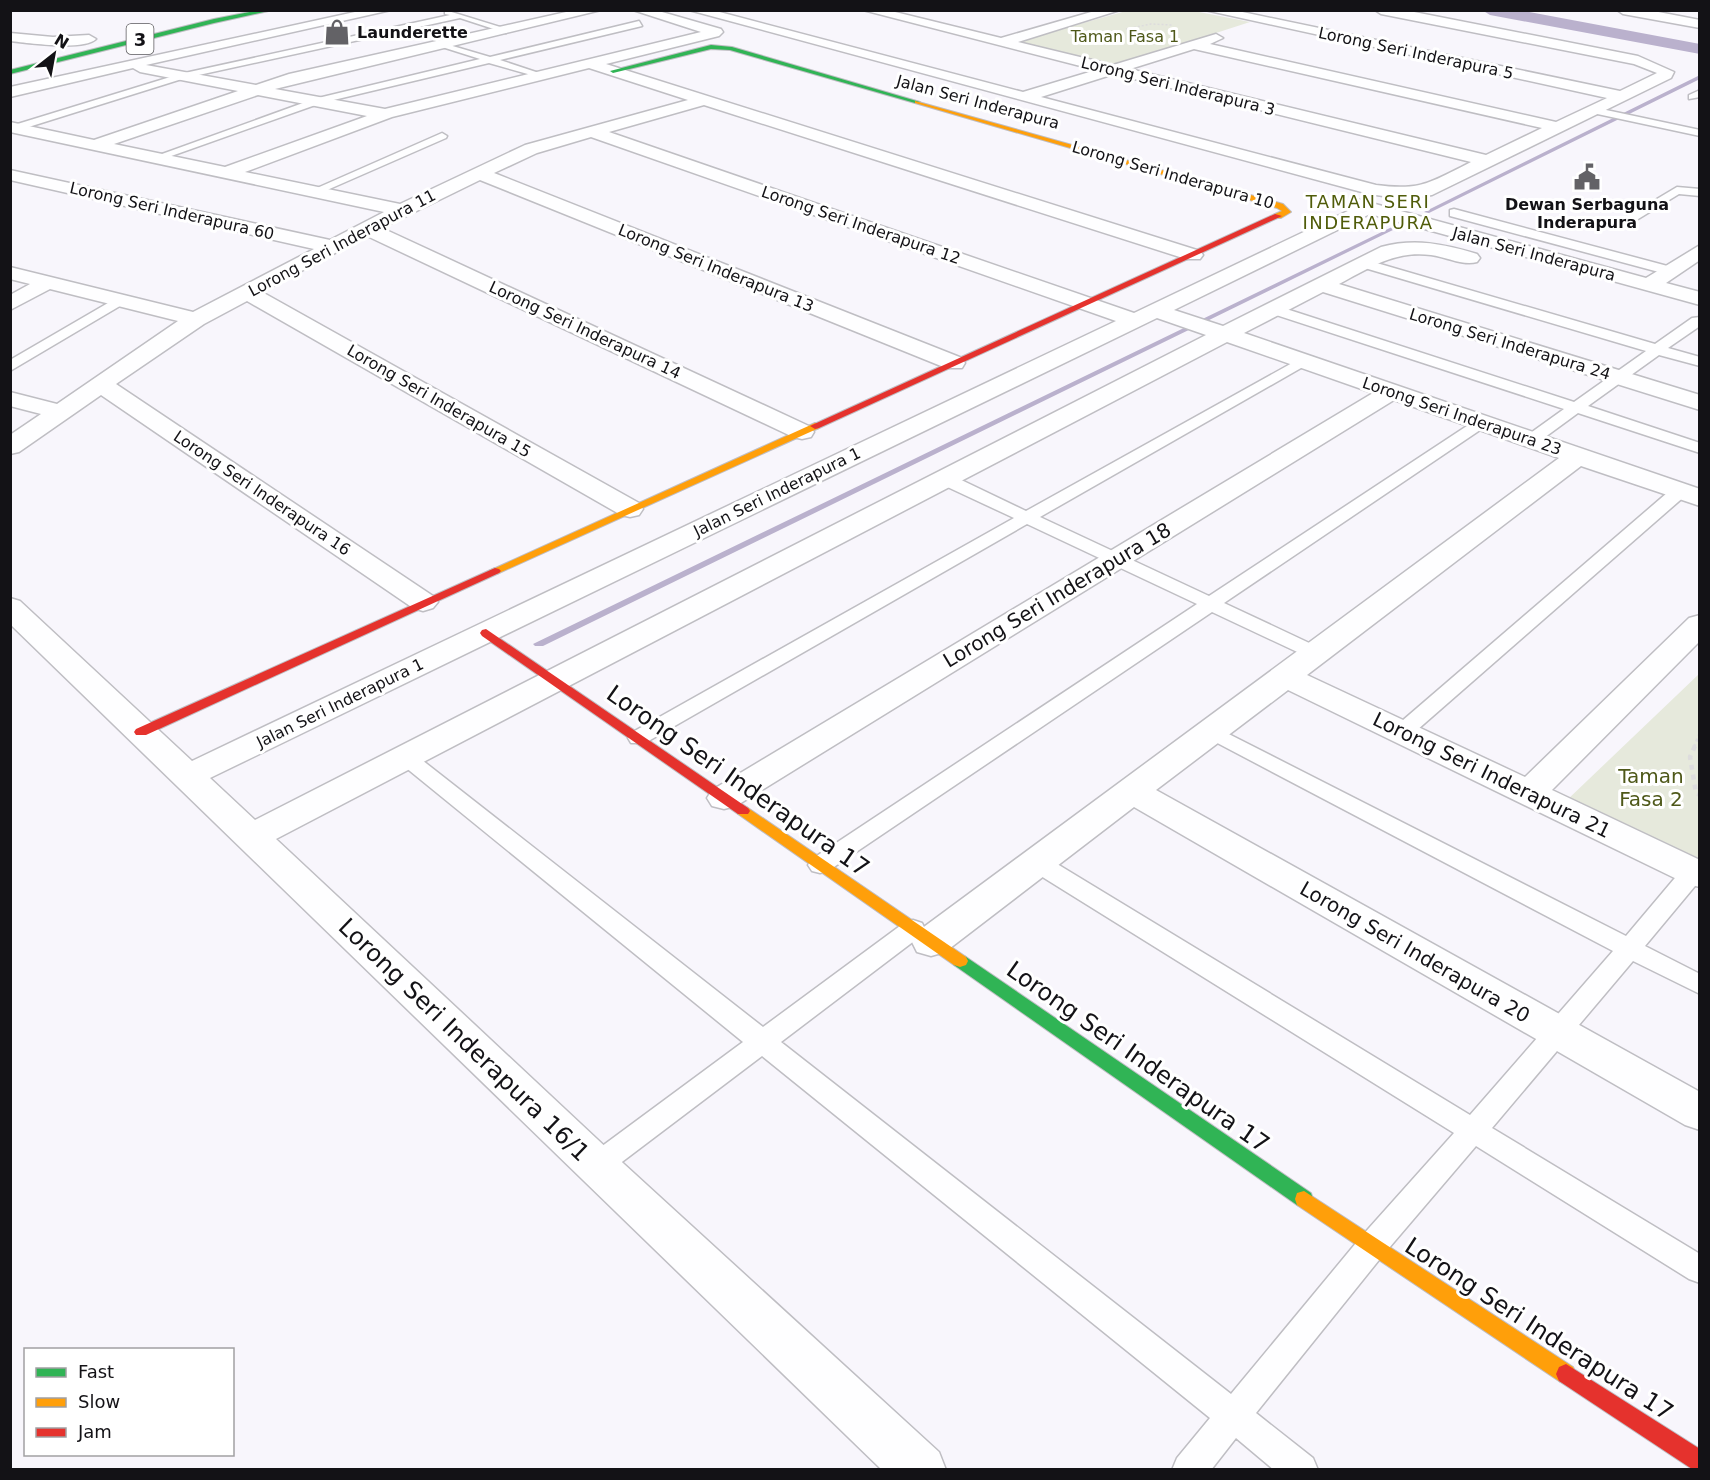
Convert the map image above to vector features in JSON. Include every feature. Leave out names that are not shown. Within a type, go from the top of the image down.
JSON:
[{"type":"main road","name":"3","points":[[89,39],[217,10]]},
{"type":"main road","name":"3","points":[[10,72],[214,21],[271,10]]},
{"type":"main road","points":[[10,58],[28,46]]},
{"type":"main road","name":"Lorong Seri Inderapura 10","points":[[613,71],[711,47],[730,48],[1280,206],[1286,210],[1285,214],[1193,255]]},
{"type":"main road","points":[[141,732],[423,602],[1193,255]]},
{"type":"main road","name":"Lorong Seri Inderapura 17","points":[[486,633],[1372,1246],[1700,1462]]},
{"type":"street","points":[[10,92],[124,65],[385,10]]},
{"type":"street","points":[[695,10],[1390,193],[1404,194],[1426,191],[1558,127],[1598,112],[1621,96],[1666,75],[1667,72],[1638,60],[1381,10]]},
{"type":"street","points":[[682,22],[731,10]]},
{"type":"street","name":"Lorong Seri Inderapura 3","points":[[869,10],[1487,161]]},
{"type":"street","points":[[1001,43],[1114,10]]},
{"type":"street","name":"Lorong Seri Inderapura 5","points":[[1211,10],[1621,96]]},
{"type":"street","points":[[997,106],[1194,45],[1292,10]]},
{"type":"street","points":[[1623,10],[1700,24]]},
{"type":"street","points":[[95,145],[289,79],[506,30],[603,13],[639,17],[693,38]]},
{"type":"street","points":[[1046,13],[1079,21]]},
{"type":"street","name":"Jalan Seri Inderapura","points":[[639,17],[682,22],[1143,147]]},
{"type":"street","points":[[225,173],[386,114],[719,32]]},
{"type":"street","points":[[10,37],[28,46]]},
{"type":"street","points":[[10,44],[28,46],[89,39]]},
{"type":"street","points":[[1194,45],[1558,127]]},
{"type":"street","points":[[591,64],[1193,255]]},
{"type":"street","points":[[124,65],[386,114]]},
{"type":"street","name":"Lorong Seri Inderapura 11","points":[[10,447],[196,319],[402,210],[531,149],[704,100]]},
{"type":"street","points":[[13,128],[402,210]]},
{"type":"street","name":"Lorong Seri Inderapura 12","points":[[589,131],[1085,303],[1216,331]]},
{"type":"street","name":"Lorong Seri Inderapura 13","points":[[478,173],[954,363]]},
{"type":"street","name":"Lorong Seri Inderapura 60","points":[[10,175],[333,247]]},
{"type":"street","name":"Jalan Seri Inderapura","points":[[1335,199],[1700,299]]},
{"type":"street","name":"Jalan Seri Inderapura 1","points":[[187,776],[1154,316],[1369,208]]},
{"type":"street","name":"Lorong Seri Inderapura 14","points":[[368,229],[802,432]]},
{"type":"street","points":[[251,837],[947,480],[1216,331],[1272,309],[1400,247],[1433,249],[1485,262]]},
{"type":"street","points":[[1648,285],[1700,251]]},
{"type":"street","points":[[10,273],[196,319]]},
{"type":"street","points":[[10,303],[48,282]]},
{"type":"street","name":"Lorong Seri Inderapura 24","points":[[1320,285],[1700,403]]},
{"type":"street","name":"Lorong Seri Inderapura 15","points":[[247,292],[630,509]]},
{"type":"street","points":[[1675,315],[1699,322]]},
{"type":"street","name":"Lorong Seri Inderapura 23","points":[[1216,331],[1690,494]]},
{"type":"street","name":"Lorong Seri Inderapura 16","points":[[100,384],[423,602]]},
{"type":"street","name":"Lorong Seri Inderapura 18","points":[[724,798],[1391,392]]},
{"type":"street","points":[[10,399],[60,412]]},
{"type":"street","points":[[922,935],[1036,862],[1578,456]]},
{"type":"street","name":"Lorong Seri Inderapura 16/1","points":[[10,607],[596,1166],[920,1470]]},
{"type":"street","points":[[1529,793],[1700,624]]},
{"type":"street","name":"Lorong Seri Inderapura 21","points":[[1285,676],[1696,873]]},
{"type":"street","name":"Lorong Seri Inderapura 20","points":[[1131,791],[1700,1113]]},
{"type":"lane","points":[[441,10],[506,30]]},
{"type":"lane","points":[[13,128],[183,76],[459,16]]},
{"type":"lane","points":[[156,158],[318,101],[490,60],[639,17]]},
{"type":"lane","points":[[442,44],[538,76]]},
{"type":"lane","points":[[1598,112],[1700,133]]},
{"type":"lane","points":[[314,192],[442,136]]},
{"type":"lane","points":[[1626,220],[1677,190],[1697,191]]},
{"type":"lane","points":[[1454,213],[1670,271]]},
{"type":"lane","points":[[1363,263],[1700,362]]},
{"type":"lane","points":[[10,367],[120,300]]},
{"type":"lane","points":[[1272,309],[1700,448]]},
{"type":"lane","points":[[1531,440],[1699,322]]},
{"type":"lane","points":[[638,738],[1303,361]]},
{"type":"lane","points":[[820,865],[1480,423]]},
{"type":"lane","points":[[947,480],[1315,653]]},
{"type":"lane","points":[[1402,732],[1690,494]]},
{"type":"lane","points":[[1211,731],[1700,985]]},
{"type":"lane","points":[[405,758],[1301,1470]]},
{"type":"lane","points":[[1036,862],[1700,1270]]},
{"type":"lane","points":[[1189,1470],[1372,1246],[1558,1033],[1628,948],[1696,873]]},
{"type":"lane","points":[[596,1166],[761,1041],[922,935]]},
{"type":"path","points":[[1700,733],[1690,757],[1695,793],[1700,795]]},
{"type":"green space","name":"Taman Fasa 1","points":[[1126,11],[1194,11],[1250,22],[1114,66],[1022,44],[1019,41]]},
{"type":"green space","name":"Taman Fasa 2","points":[[1699,674],[1699,866],[1566,801]]},
{"type":"waterway","points":[[1490,10],[1700,49]]},
{"type":"waterway","points":[[1427,212],[1700,77]]},
{"type":"waterway","points":[[539,644],[1394,228]]},
{"type":"traffic: fast","points":[[10,72],[214,21],[271,10]]},
{"type":"traffic: fast","points":[[613,71],[711,47],[730,48],[917,102]]},
{"type":"traffic: fast","points":[[960,961],[1304,1199]]},
{"type":"traffic: slow","points":[[917,102],[1280,206],[1287,212],[1278,216]]},
{"type":"traffic: slow","points":[[495,571],[815,426]]},
{"type":"traffic: slow","points":[[743,811],[960,961]]},
{"type":"traffic: slow","points":[[1304,1199],[1566,1374]]},
{"type":"traffic: jam","points":[[815,426],[1278,216]]},
{"type":"traffic: jam","points":[[141,732],[495,571]]},
{"type":"traffic: jam","points":[[486,633],[743,811]]},
{"type":"traffic: jam","points":[[1566,1374],[1700,1462]]},
{"type":"place","name":"Launderette","points":[[337,32]]},
{"type":"place","name":"Dewan Serbaguna Inderapura","points":[[1587,177]]},
{"type":"district","name":"TAMAN SERI INDERAPURA","points":[[1368,211]]}]
